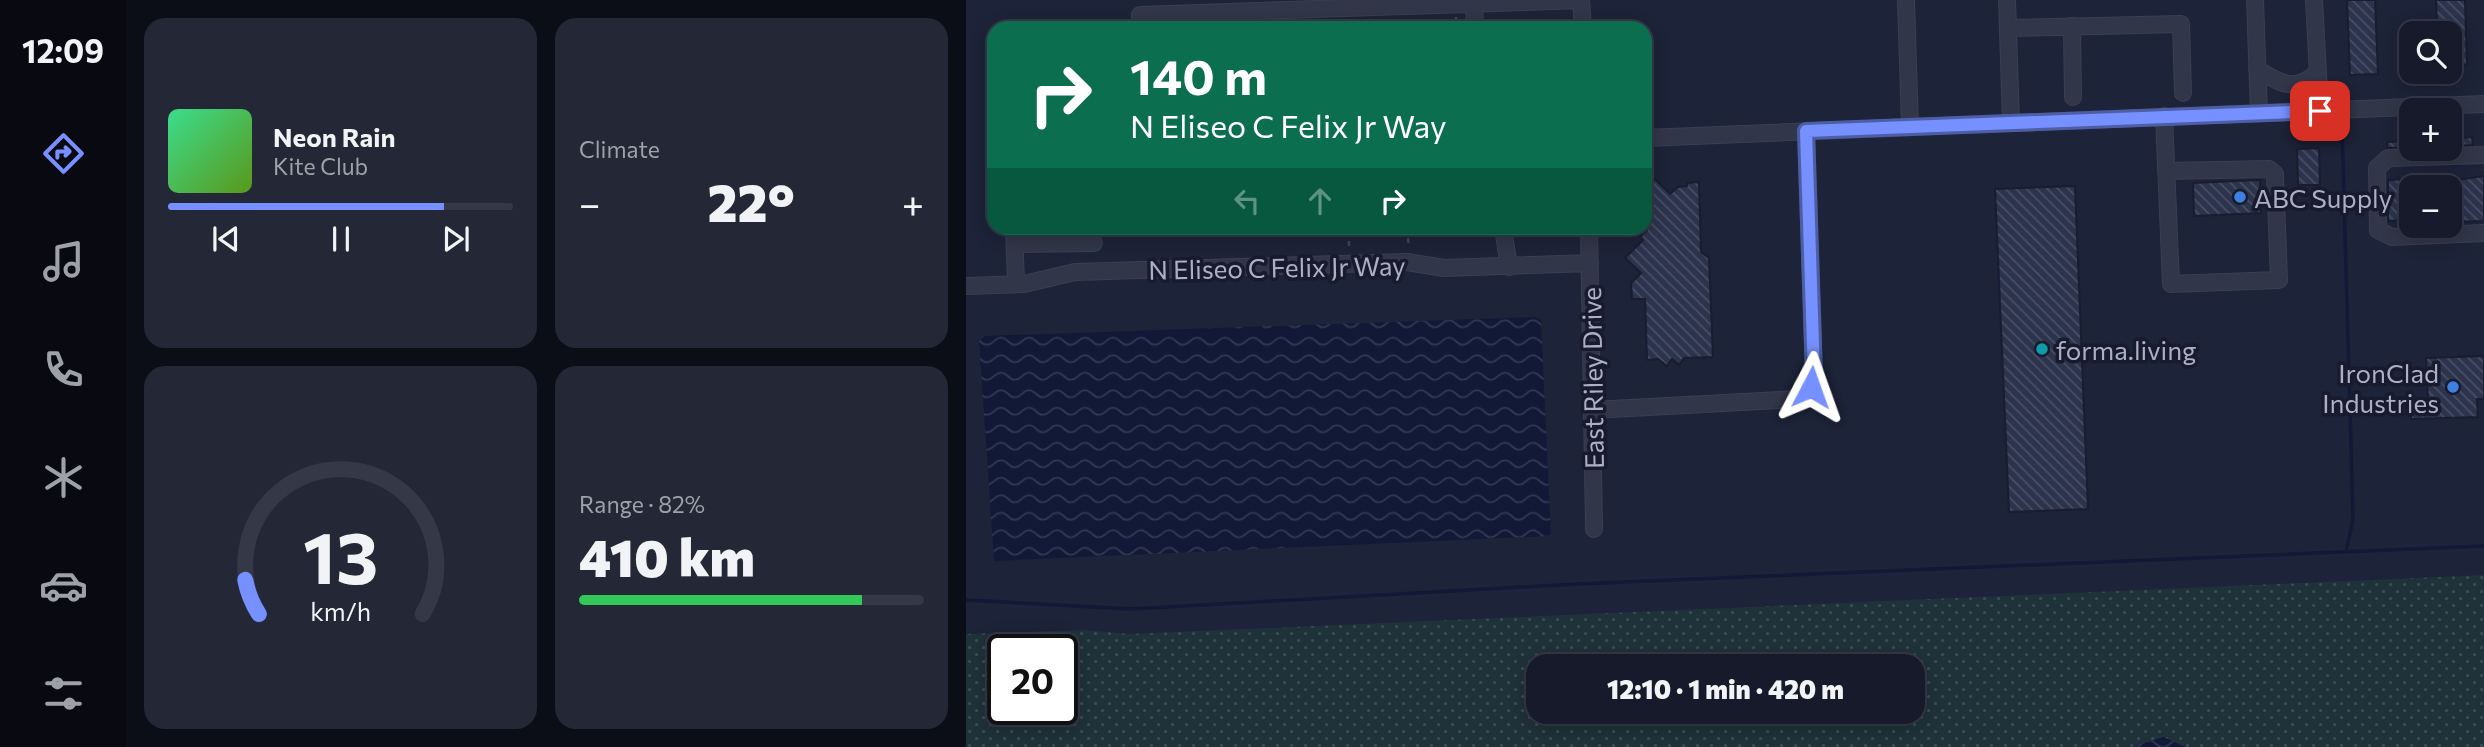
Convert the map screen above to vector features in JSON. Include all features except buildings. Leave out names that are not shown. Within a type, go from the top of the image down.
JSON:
[{"type":"street","points":[[1140,21],[1140,15],[1581,0],[1582,21]]},
{"type":"street","points":[[1906,0],[1910,127]]},
{"type":"street","points":[[2007,0],[2011,123]]},
{"type":"street","points":[[2255,0],[2259,113]]},
{"type":"street","points":[[2314,0],[2320,111]]},
{"type":"street","points":[[1474,4],[1475,21]]},
{"type":"street","points":[[1274,10],[1276,21]]},
{"type":"street","points":[[2008,28],[2181,24],[2183,93]]},
{"type":"street","points":[[2072,26],[2073,97]]},
{"type":"street","points":[[2258,69],[2281,83],[2294,85],[2306,82],[2318,72]]},
{"type":"street","points":[[1652,138],[2484,104]]},
{"type":"street","points":[[2164,116],[2166,171],[2171,284],[2279,280],[2275,174],[2269,169],[2166,171]]},
{"type":"street","points":[[1593,410],[1799,399],[1807,395],[1814,376],[1806,131]]},
{"type":"street","points":[[2484,155],[2388,158],[2377,168],[2378,230],[2392,237],[2484,233]]},
{"type":"street","points":[[1014,235],[1016,284]]},
{"type":"street","points":[[1504,235],[1509,267]]},
{"type":"street","name":"East Riley Drive","points":[[1589,235],[1594,529]]},
{"type":"street","points":[[1015,244],[1094,243]]},
{"type":"street","name":"N Eliseo C Felix Jr Way","points":[[966,286],[1016,284],[1088,271],[1407,262],[1444,268],[1590,263]]},
{"type":"path","points":[[1349,235],[1349,252]]},
{"type":"path","points":[[1408,235],[1409,251]]},
{"type":"shaded area","points":[[2484,575],[2484,747],[966,747],[966,634],[1083,630],[1130,634]]},
{"type":"water","points":[[1535,317],[1541,320],[1551,536],[994,561],[979,341],[985,336]]},
{"type":"water","points":[[2164,737],[2185,747],[2131,747]]},
{"type":"waterway","points":[[2342,125],[2353,519],[2346,552]]},
{"type":"waterway","points":[[966,600],[1131,609],[1577,584],[2484,546]]},
{"type":"place","name":"ABC Supply","points":[[2240,197]]},
{"type":"place","name":"forma.living","points":[[2042,349]]},
{"type":"place","name":"IronClad Industries","points":[[2453,387]]},
{"type":"route","points":[[1811,387],[1814,376],[1806,131],[2320,111]]}]
